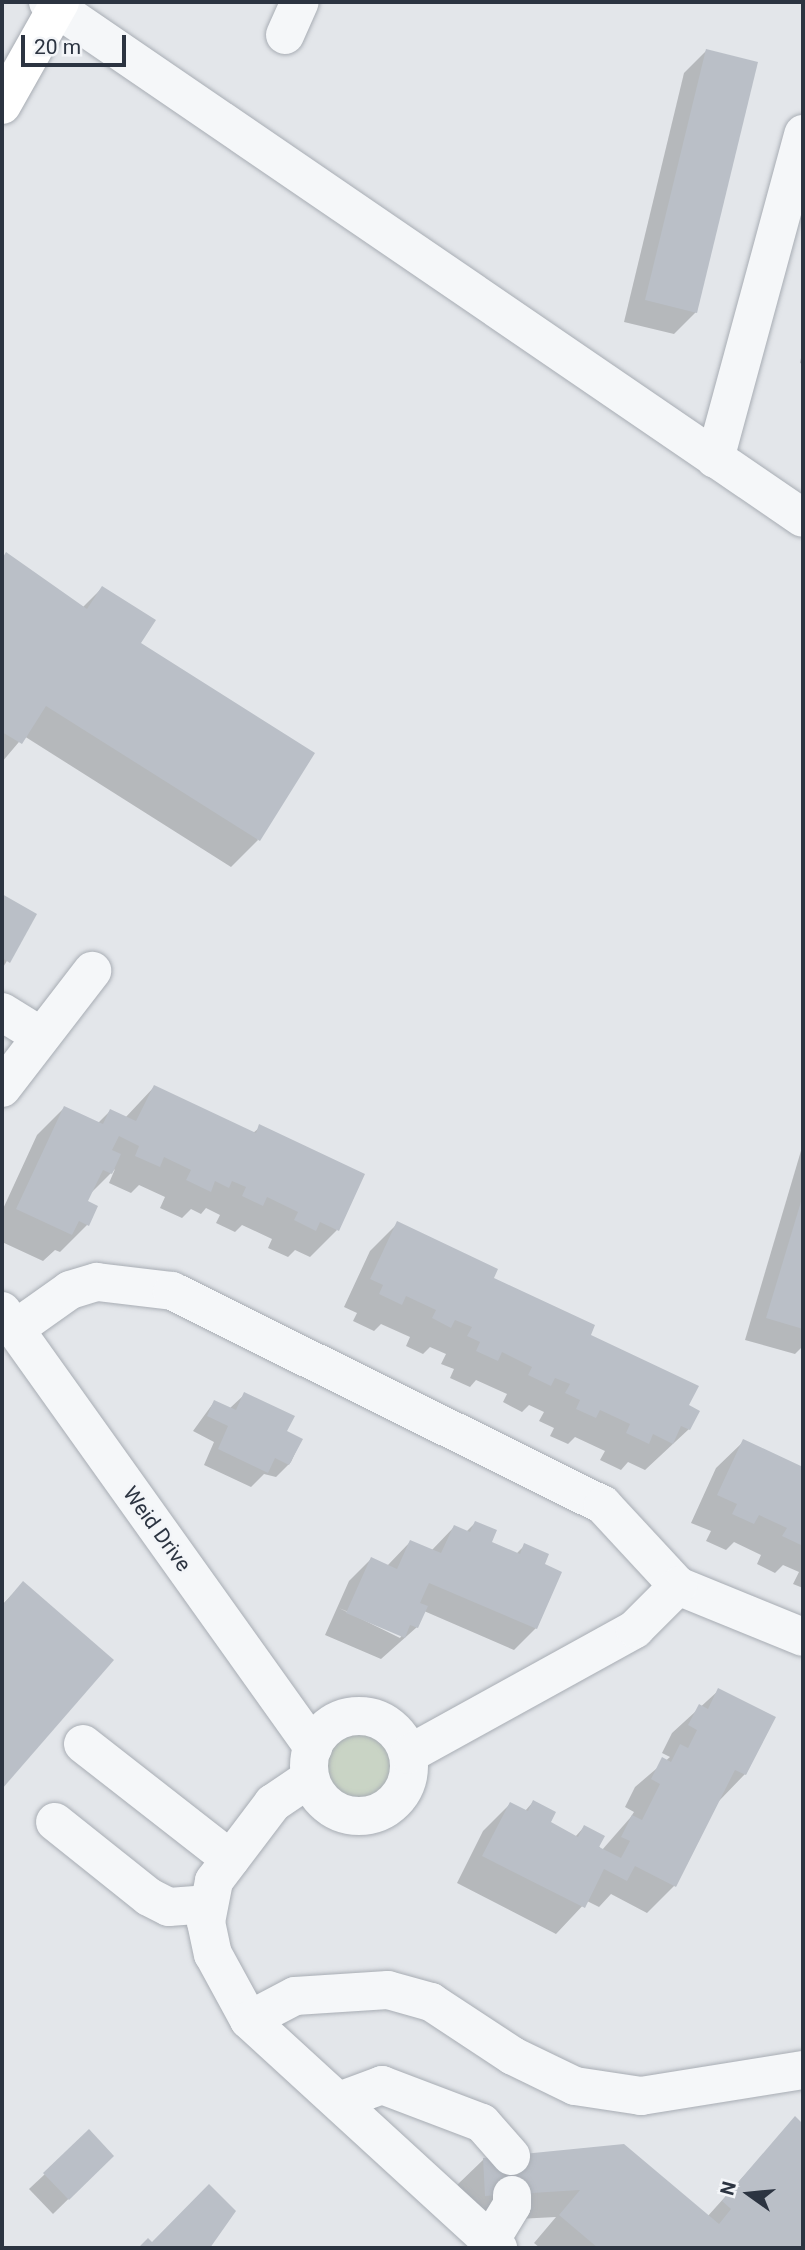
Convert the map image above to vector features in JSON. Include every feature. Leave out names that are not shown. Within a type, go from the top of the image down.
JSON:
[{"type":"main road","points":[[2,105],[55,3]]},
{"type":"street","points":[[55,3],[803,518]]},
{"type":"street","points":[[715,459],[803,134]]},
{"type":"street","points":[[2,1088],[92,971]]},
{"type":"street","points":[[2,1012],[41,1037]]},
{"type":"street","points":[[8,1320],[70,1290],[97,1282],[172,1291],[603,1505],[678,1586],[803,1637]]},
{"type":"street","name":"Weid Drive","points":[[8,1320],[311,1762],[326,1805],[355,1817],[371,1816],[386,1810],[406,1786],[409,1754]]},
{"type":"street","points":[[512,2195],[512,2205],[494,2245],[249,2020],[213,1954],[206,1922],[214,1881],[273,1802],[311,1762],[333,1723],[363,1715],[392,1727],[409,1754],[635,1629],[678,1586]]},
{"type":"street","points":[[83,1744],[230,1859]]},
{"type":"street","points":[[55,1822],[149,1897],[169,1907],[209,1904]]},
{"type":"street","points":[[249,2020],[295,1996],[388,1990],[431,2001],[513,2056],[575,2086],[641,2096],[803,2070]]},
{"type":"street","points":[[340,2101],[382,2085],[482,2123],[511,2156]]},
{"type":"green space","points":[[368,1732],[389,1747],[395,1759],[393,1779],[385,1790],[368,1800],[354,1800],[337,1790],[329,1779],[327,1759],[337,1742],[348,1734]]},
{"type":"building","points":[[706,49],[758,62],[697,313],[645,300]]},
{"type":"building","points":[[6,552],[87,609],[102,586],[156,620],[141,643],[315,753],[260,841],[46,706],[22,744],[2,732],[2,559]]},
{"type":"building","points":[[2,894],[37,914],[10,963],[2,958]]},
{"type":"building","points":[[154,1085],[256,1133],[259,1124],[365,1174],[339,1231],[320,1222],[316,1231],[294,1220],[298,1212],[267,1197],[263,1206],[242,1196],[246,1187],[232,1181],[229,1188],[215,1181],[211,1192],[186,1180],[191,1170],[164,1157],[160,1167],[135,1156],[139,1146],[119,1136],[112,1150],[121,1154],[112,1174],[103,1170],[88,1201],[98,1206],[89,1226],[79,1221],[72,1235],[16,1209],[64,1106],[103,1124],[110,1109],[136,1121]]},
{"type":"building","points":[[803,1195],[803,1329],[766,1318]]},
{"type":"building","points":[[397,1221],[498,1269],[494,1278],[595,1325],[591,1335],[699,1386],[689,1405],[700,1411],[690,1430],[681,1426],[673,1444],[653,1434],[649,1444],[626,1433],[630,1424],[600,1410],[596,1418],[576,1409],[580,1400],[565,1393],[570,1384],[555,1378],[551,1386],[528,1375],[532,1367],[502,1352],[498,1361],[476,1351],[480,1342],[467,1336],[472,1327],[455,1320],[451,1328],[432,1318],[436,1310],[406,1296],[402,1305],[379,1294],[383,1285],[370,1279]]},
{"type":"building","points":[[244,1392],[295,1416],[287,1431],[303,1439],[289,1465],[275,1458],[268,1473],[218,1449],[228,1426],[207,1416],[214,1400],[236,1410]]},
{"type":"building","points":[[743,1439],[803,1467],[803,1546],[782,1536],[787,1528],[759,1515],[754,1524],[732,1514],[737,1504],[717,1495]]},
{"type":"building","points":[[475,1521],[497,1530],[492,1542],[520,1554],[524,1543],[549,1554],[545,1564],[562,1572],[537,1629],[429,1583],[420,1603],[428,1606],[418,1628],[410,1625],[405,1638],[346,1613],[371,1557],[397,1569],[410,1540],[441,1553],[454,1525],[470,1532]]},
{"type":"building","points":[[23,1581],[114,1660],[2,1789],[2,1606]]},
{"type":"building","points":[[718,1688],[776,1717],[746,1775],[735,1770],[676,1887],[635,1866],[627,1881],[604,1869],[585,1908],[482,1856],[510,1802],[528,1811],[533,1800],[556,1812],[551,1822],[578,1837],[584,1825],[605,1836],[599,1847],[621,1858],[630,1841],[621,1837],[632,1815],[642,1820],[660,1784],[651,1779],[662,1757],[671,1762],[680,1744],[688,1748],[697,1730],[688,1725],[699,1704],[708,1709]]},
{"type":"building","points":[[795,2116],[803,2124],[803,2248],[598,2248],[559,2215],[580,2190],[485,2196],[483,2158],[624,2144],[719,2224],[731,2209],[722,2201]]},
{"type":"building","points":[[89,2129],[114,2156],[69,2200],[43,2173]]},
{"type":"building","points":[[209,2184],[236,2211],[210,2248],[138,2248],[148,2238],[152,2242]]}]
